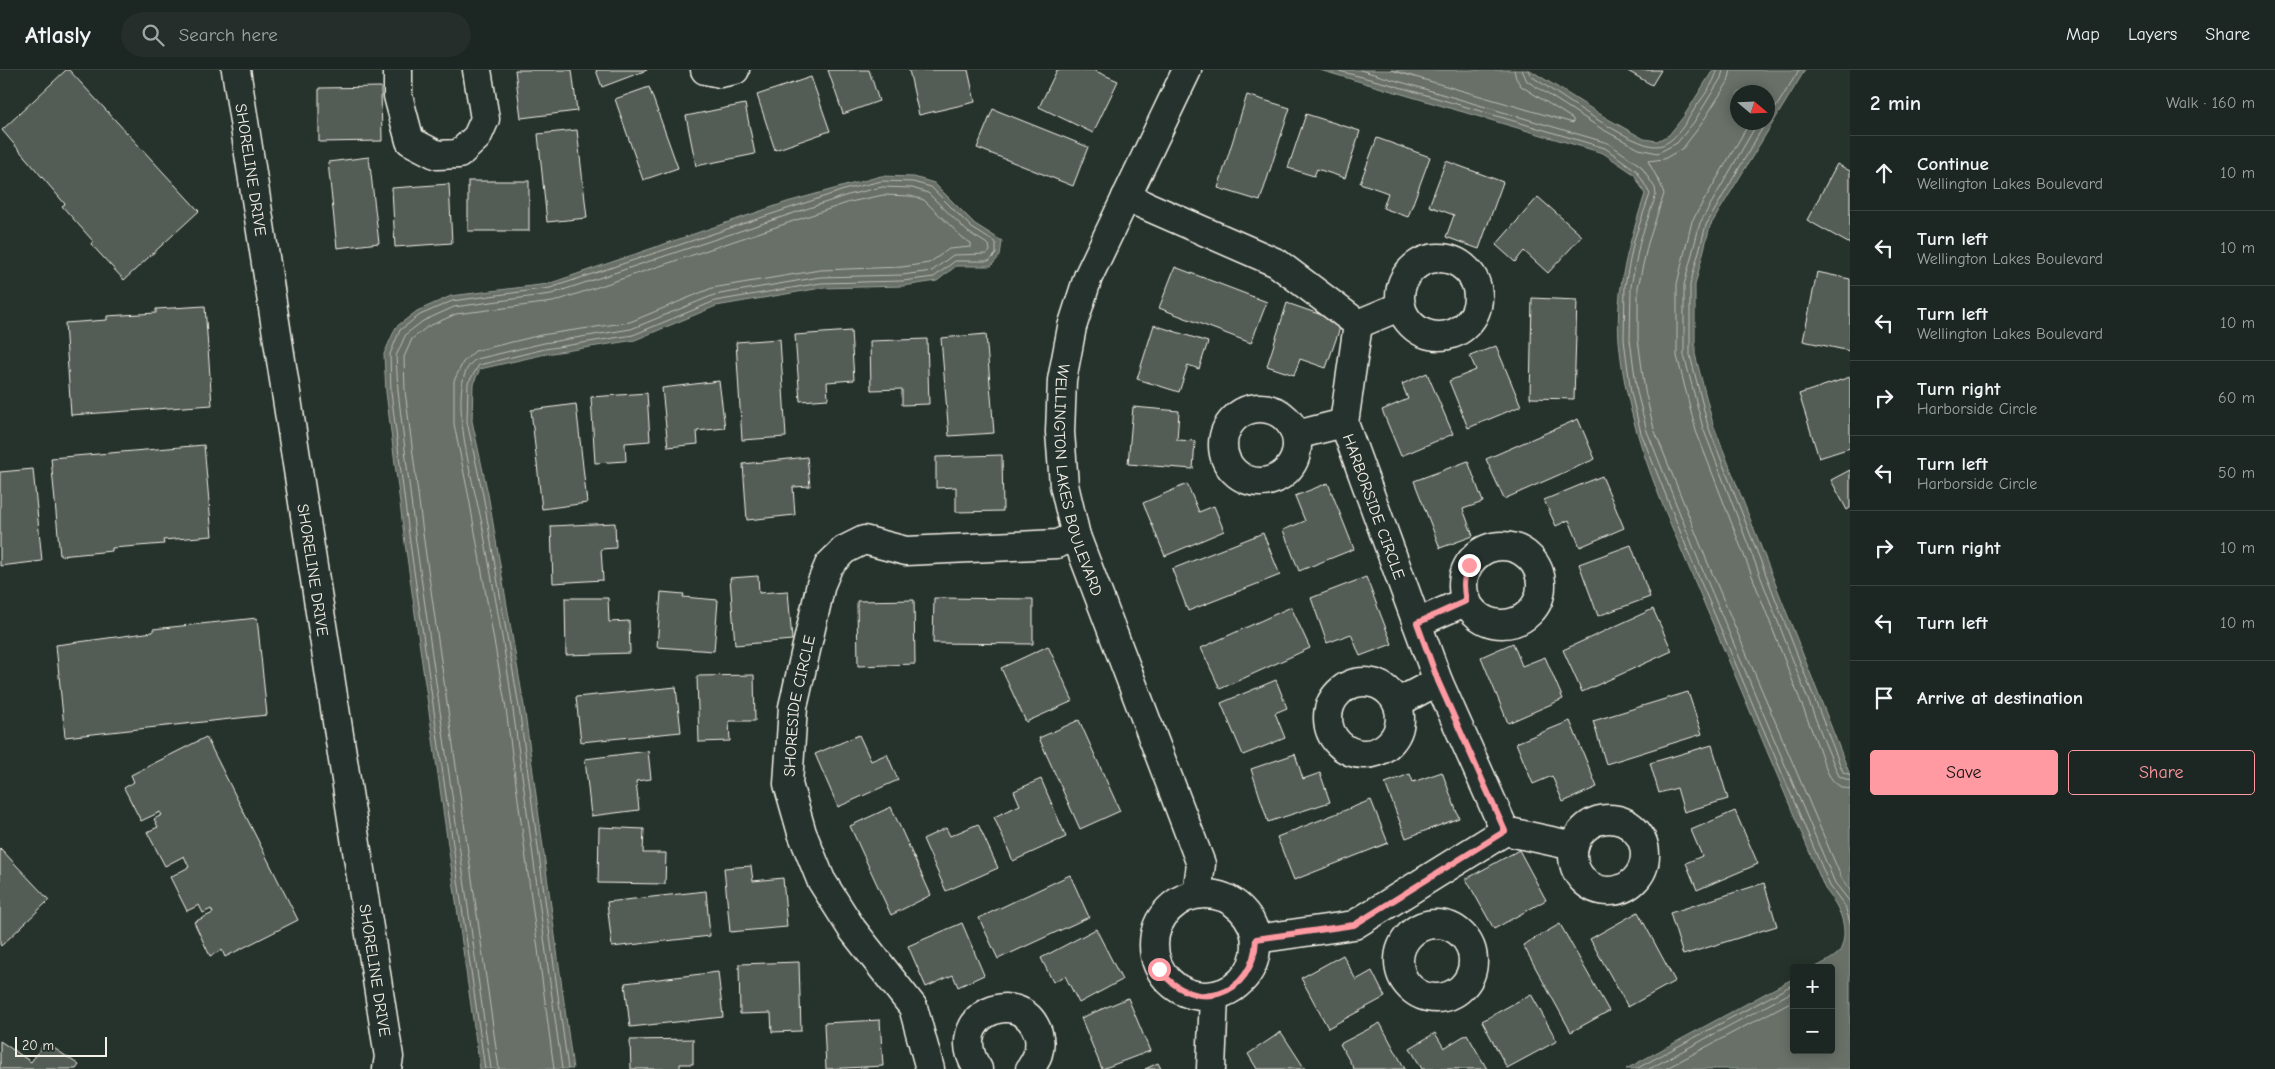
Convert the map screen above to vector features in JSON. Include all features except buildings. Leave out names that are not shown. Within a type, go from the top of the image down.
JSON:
[{"type":"street","name":"SHORELINE DRIVE","points":[[236,70],[389,1057],[387,1069]]},
{"type":"street","points":[[398,70],[398,96],[410,141],[437,155],[459,154],[478,137],[485,119],[477,70]]},
{"type":"street","points":[[705,70],[720,73],[734,70]]},
{"type":"street","name":"WELLINGTON LAKES BOULEVARD","points":[[1187,70],[1088,277],[1072,327],[1062,380],[1060,432],[1064,485],[1076,536],[1201,864],[1198,894]]},
{"type":"street","points":[[1126,197],[1277,263],[1358,324],[1401,306]]},
{"type":"street","name":"HARBORSIDE CIRCLE","points":[[1358,324],[1344,423],[1438,681],[1505,831]]},
{"type":"street","points":[[1296,435],[1344,423]]},
{"type":"street","name":"SHORESIDE CIRCLE","points":[[930,1069],[913,1007],[852,929],[821,880],[802,833],[788,784],[793,707],[821,584],[829,565],[844,550],[864,540],[906,551],[1057,544],[1076,536]]},
{"type":"street","points":[[1417,623],[1466,601]]},
{"type":"street","points":[[1397,703],[1438,681]]},
{"type":"street","points":[[1256,939],[1354,925],[1505,831],[1574,846]]},
{"type":"street","points":[[1198,894],[1222,897],[1242,909],[1251,923],[1256,939],[1255,954],[1250,968],[1241,981],[1229,990],[1214,996],[1198,996],[1182,992],[1169,982],[1159,969],[1154,953],[1154,937],[1159,921],[1169,908],[1182,899],[1198,894]]},
{"type":"street","points":[[1399,898],[1415,929]]},
{"type":"street","points":[[1211,1069],[1214,996]]},
{"type":"street","points":[[966,1066],[968,1041],[974,1024],[982,1015],[993,1009],[1006,1008],[1017,1010],[1028,1017],[1035,1026],[1040,1049],[1030,1069]]},
{"type":"water","points":[[1320,70],[1530,70],[1608,119],[1644,139],[1657,141],[1669,135],[1684,116],[1713,70],[1805,70],[1775,119],[1775,85],[1730,85],[1730,130],[1768,130],[1710,226],[1695,285],[1695,354],[1713,424],[1850,775],[1850,1069],[1626,1069],[1790,980],[1790,1054],[1835,1054],[1835,964],[1821,964],[1838,954],[1844,935],[1844,926],[1839,911],[1825,889],[1677,540],[1640,443],[1624,376],[1618,322],[1624,266],[1645,194],[1634,174],[1603,153]]},
{"type":"water","points":[[881,176],[914,177],[934,183],[975,224],[1002,241],[1000,256],[991,266],[956,266],[937,281],[903,286],[821,288],[716,306],[635,340],[546,354],[480,369],[473,384],[472,421],[488,494],[524,706],[573,1069],[480,1069],[405,543],[386,392],[384,354],[396,327],[417,311],[451,296],[548,284],[787,202]]},
{"type":"route","points":[[1159,969],[1169,982],[1182,992],[1198,996],[1214,996],[1229,990],[1241,981],[1250,968],[1255,954],[1256,939],[1354,925],[1505,831],[1438,681],[1417,623],[1466,601],[1463,589],[1464,576],[1469,565]]}]
